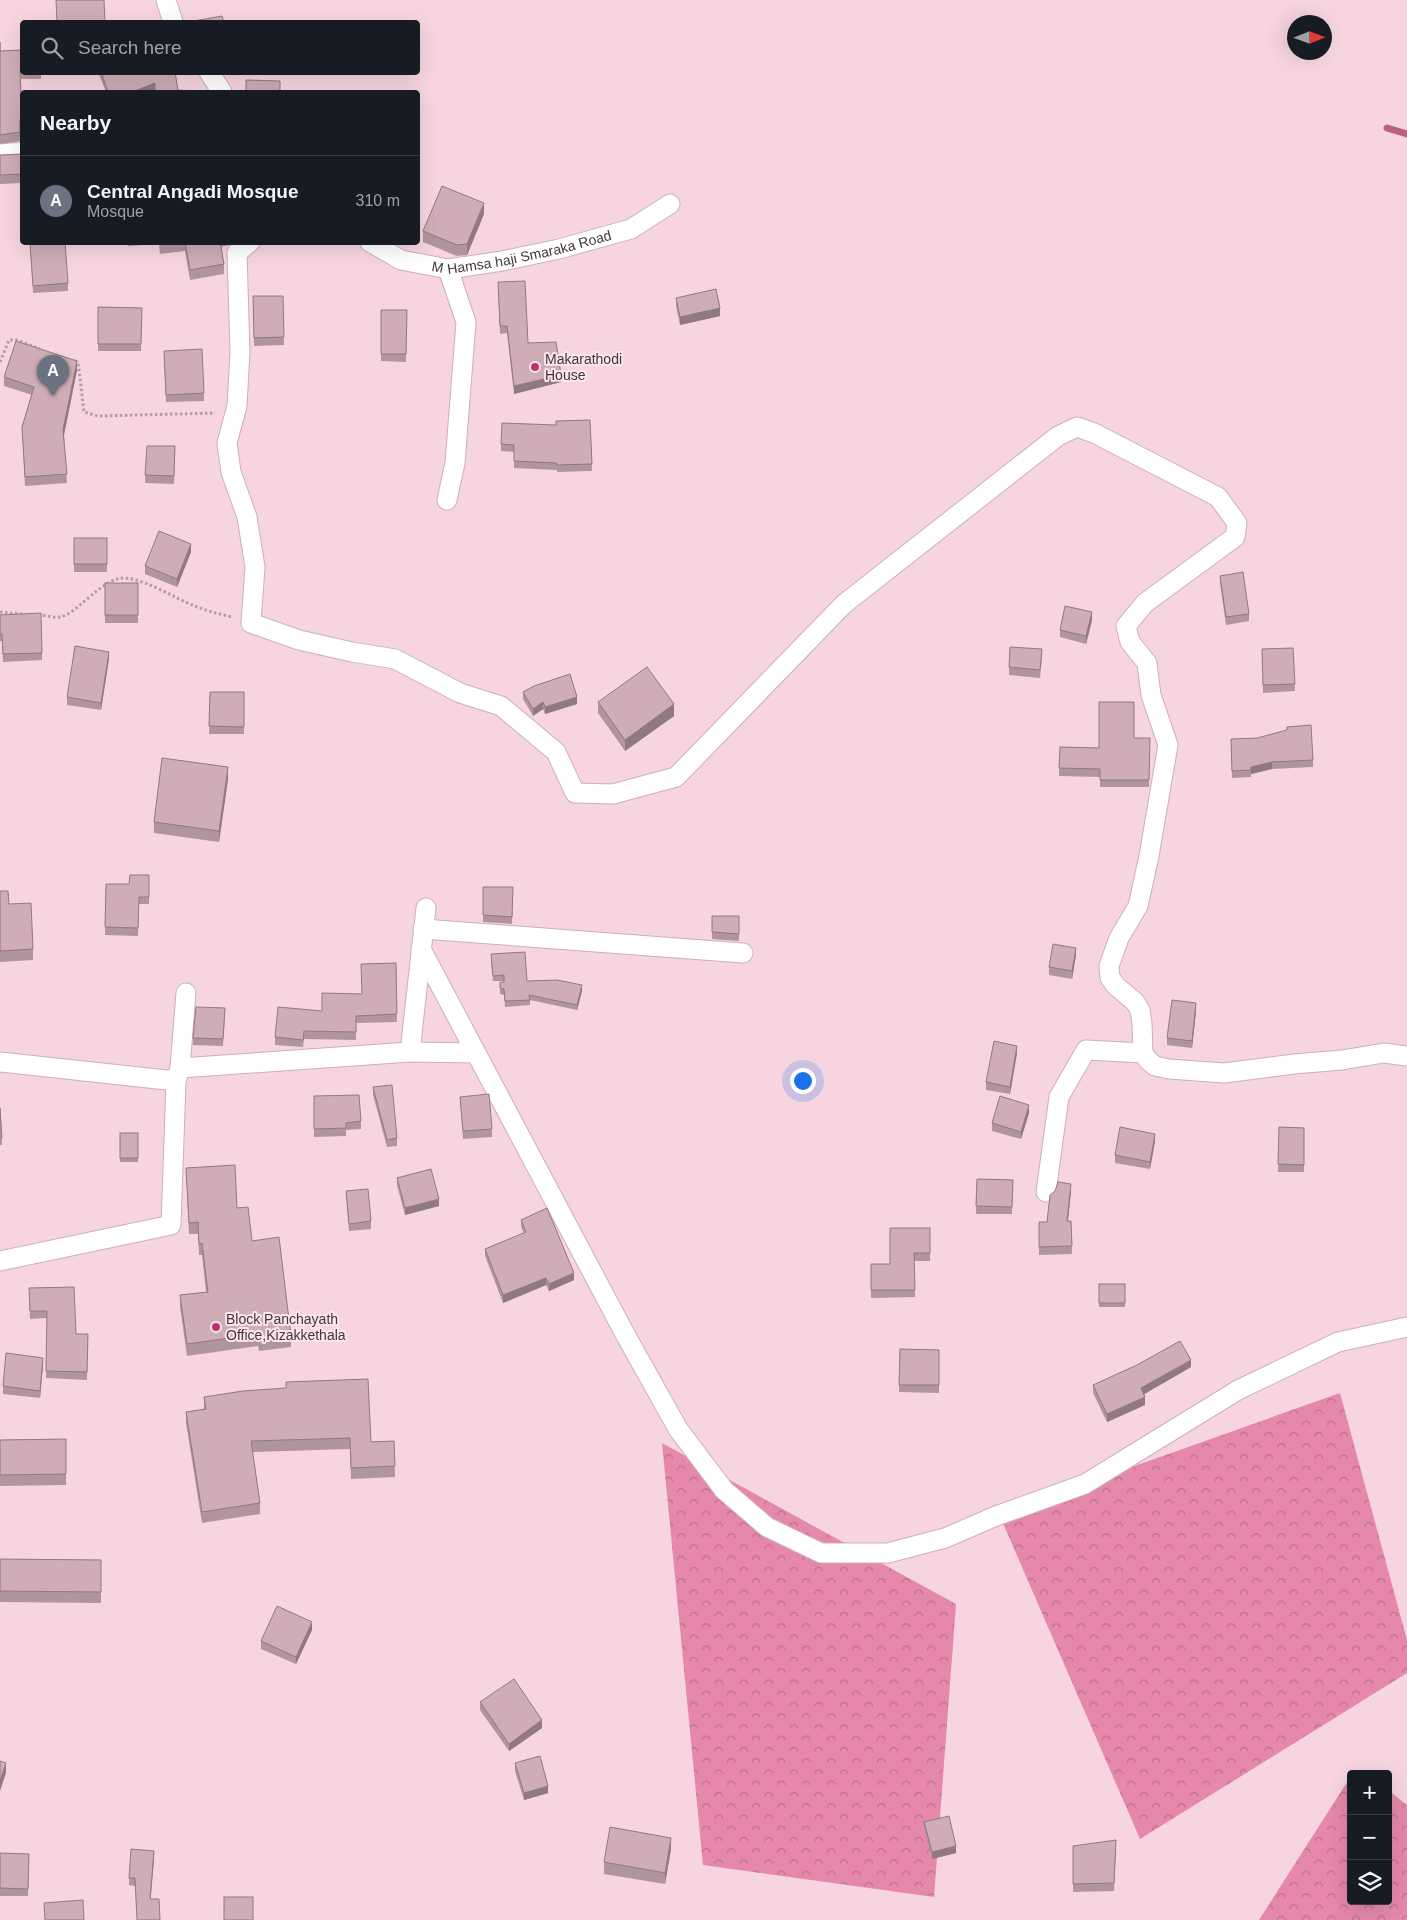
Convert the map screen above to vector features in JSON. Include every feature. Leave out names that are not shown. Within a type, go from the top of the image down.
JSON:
[{"type":"street","points":[[166,0],[172,20]]},
{"type":"street","points":[[211,75],[221,90]]},
{"type":"street","points":[[0,154],[20,152]]},
{"type":"street","name":"M Hamsa haji Smaraka Road","points":[[375,245],[401,260],[448,268],[502,261],[559,249],[631,228],[670,204]]},
{"type":"street","points":[[246,245],[237,253],[240,352],[236,412],[227,443],[231,472],[247,517],[255,567],[251,623],[299,640],[395,659],[460,693],[500,706],[556,752],[575,793],[613,794],[676,777],[844,604],[1058,436],[1077,427],[1094,433],[1218,497],[1237,522],[1235,537],[1145,603],[1126,626],[1130,642],[1147,663],[1151,695],[1168,745],[1149,856],[1138,906],[1119,938],[1109,966],[1110,978],[1116,986],[1135,1002],[1140,1010],[1143,1053],[1155,1066],[1224,1074],[1384,1053],[1407,1056]]},
{"type":"street","points":[[447,500],[455,463],[466,322],[448,268]]},
{"type":"street","points":[[410,1052],[426,908]]},
{"type":"street","points":[[423,929],[743,953]]},
{"type":"street","points":[[421,949],[625,1334],[678,1429],[724,1490],[767,1527],[821,1553],[888,1553],[945,1538],[996,1516],[1085,1484],[1238,1390],[1338,1342],[1407,1327]]},
{"type":"street","points":[[0,1261],[171,1225],[178,1074],[186,993]]},
{"type":"street","points":[[1046,1192],[1059,1097],[1086,1050],[1143,1053]]},
{"type":"street","points":[[0,1062],[178,1074],[410,1052],[476,1053]]},
{"type":"path","points":[[0,362],[9,340],[17,340],[44,350]]},
{"type":"path","points":[[70,361],[78,362],[84,412],[98,416],[236,412]]},
{"type":"path","points":[[0,612],[47,615],[58,618],[66,616],[97,590],[119,578],[132,579],[195,606],[251,623]]},
{"type":"green space","points":[[1340,1393],[1407,1640],[1407,1673],[1140,1839],[999,1514]]},
{"type":"green space","points":[[662,1443],[956,1604],[934,1897],[703,1865]]},
{"type":"green space","points":[[1347,1782],[1347,1905],[1392,1905],[1392,1793],[1407,1805],[1407,1920],[1259,1920]]},
{"type":"building","points":[[56,0],[104,0],[105,20],[57,20]]},
{"type":"building","points":[[222,16],[223,20],[199,20]]},
{"type":"building","points":[[20,50],[20,132],[0,135],[0,51]]},
{"type":"building","points":[[102,75],[176,75],[178,90],[155,90],[155,83],[137,90],[107,90]]},
{"type":"building","points":[[246,80],[280,81],[280,90],[246,90]]},
{"type":"building","points":[[20,154],[20,174],[0,175],[0,155]]},
{"type":"building","points":[[442,186],[484,203],[467,244],[457,245],[423,231]]},
{"type":"building","points":[[30,245],[65,245],[68,283],[33,286]]},
{"type":"building","points":[[186,245],[221,245],[224,264],[190,270]]},
{"type":"building","points":[[525,281],[528,343],[556,342],[561,375],[514,386],[507,326],[500,326],[498,282]]},
{"type":"building","points":[[716,289],[720,308],[680,317],[676,298]]},
{"type":"building","points":[[253,296],[283,296],[284,337],[254,338]]},
{"type":"building","points":[[98,307],[142,308],[141,344],[98,344]]},
{"type":"building","points":[[381,310],[407,310],[406,354],[381,354]]},
{"type":"building","points":[[16,341],[77,361],[63,430],[67,474],[25,477],[22,427],[34,387],[4,377]]},
{"type":"building","points":[[202,349],[204,393],[166,395],[164,351]]},
{"type":"building","points":[[590,420],[592,464],[557,465],[557,463],[514,461],[514,445],[501,444],[502,423],[556,425],[556,421]]},
{"type":"building","points":[[147,446],[175,446],[174,476],[145,475]]},
{"type":"building","points":[[159,531],[191,544],[177,579],[145,566]]},
{"type":"building","points":[[74,538],[107,538],[107,564],[74,564]]},
{"type":"building","points":[[1243,572],[1249,614],[1226,617],[1220,576]]},
{"type":"building","points":[[105,583],[138,583],[138,615],[105,615]]},
{"type":"building","points":[[1065,606],[1092,612],[1086,636],[1060,630]]},
{"type":"building","points":[[41,613],[42,653],[3,654],[0,615]]},
{"type":"building","points":[[75,646],[109,652],[101,703],[67,697]]},
{"type":"building","points":[[1010,647],[1042,649],[1040,670],[1009,667]]},
{"type":"building","points":[[1293,648],[1295,684],[1263,685],[1262,649]]},
{"type":"building","points":[[647,667],[674,704],[625,740],[598,702]]},
{"type":"building","points":[[570,674],[577,697],[545,707],[543,702],[533,709],[523,692],[534,686]]},
{"type":"building","points":[[210,692],[244,692],[244,727],[209,726]]},
{"type":"building","points":[[1099,702],[1134,702],[1134,738],[1150,738],[1149,780],[1100,780],[1100,769],[1059,768],[1060,747],[1099,748]]},
{"type":"building","points":[[1311,725],[1313,760],[1272,762],[1251,767],[1251,770],[1232,771],[1231,739],[1257,738],[1287,730],[1287,727]]},
{"type":"building","points":[[162,758],[228,767],[219,831],[154,822]]},
{"type":"building","points":[[130,875],[149,875],[149,897],[139,897],[138,928],[105,927],[106,884],[129,884]]},
{"type":"building","points":[[483,887],[513,887],[512,917],[483,915]]},
{"type":"building","points":[[0,891],[8,891],[9,904],[31,903],[33,949],[0,951]]},
{"type":"building","points":[[712,916],[739,916],[739,934],[712,932]]},
{"type":"building","points":[[1053,944],[1076,948],[1072,971],[1049,967]]},
{"type":"building","points":[[525,952],[527,981],[557,980],[582,985],[577,1005],[529,995],[530,1000],[505,1001],[504,989],[500,988],[500,982],[504,982],[504,975],[493,976],[491,954]]},
{"type":"building","points":[[396,963],[397,1014],[356,1016],[356,1032],[304,1031],[303,1040],[275,1037],[278,1007],[322,1011],[322,993],[362,994],[361,964]]},
{"type":"building","points":[[1172,1000],[1196,1003],[1192,1041],[1167,1038]]},
{"type":"building","points":[[196,1007],[225,1008],[223,1039],[193,1038]]},
{"type":"building","points":[[994,1041],[1017,1046],[1010,1087],[986,1082]]},
{"type":"building","points":[[392,1085],[397,1138],[387,1140],[373,1087]]},
{"type":"building","points":[[489,1094],[492,1129],[463,1131],[460,1097]]},
{"type":"building","points":[[359,1095],[361,1121],[346,1123],[346,1128],[314,1129],[314,1096]]},
{"type":"building","points":[[1000,1096],[1029,1105],[1021,1132],[992,1123]]},
{"type":"building","points":[[0,1108],[2,1138],[0,1138]]},
{"type":"building","points":[[1120,1127],[1155,1134],[1150,1162],[1115,1155]]},
{"type":"building","points":[[1279,1127],[1304,1128],[1304,1165],[1278,1164]]},
{"type":"building","points":[[120,1133],[138,1133],[138,1158],[120,1158]]},
{"type":"building","points":[[235,1165],[237,1208],[248,1207],[252,1241],[279,1237],[291,1336],[259,1340],[258,1334],[187,1344],[180,1295],[208,1292],[202,1243],[199,1244],[198,1222],[189,1223],[186,1168]]},
{"type":"building","points":[[431,1169],[439,1199],[405,1208],[397,1178]]},
{"type":"building","points":[[977,1179],[1013,1180],[1012,1207],[976,1206]]},
{"type":"building","points":[[1058,1182],[1071,1184],[1067,1221],[1071,1221],[1072,1246],[1039,1247],[1039,1222],[1047,1222],[1050,1195],[1055,1191]]},
{"type":"building","points":[[368,1189],[371,1221],[349,1224],[346,1191]]},
{"type":"building","points":[[547,1208],[574,1273],[549,1284],[546,1278],[503,1295],[485,1249],[526,1232],[521,1220]]},
{"type":"building","points":[[890,1228],[930,1228],[930,1253],[914,1253],[915,1290],[871,1290],[871,1264],[890,1264]]},
{"type":"building","points":[[1099,1284],[1125,1284],[1125,1303],[1099,1303]]},
{"type":"building","points":[[74,1287],[76,1334],[88,1334],[87,1372],[46,1371],[47,1311],[30,1311],[29,1288]]},
{"type":"building","points":[[1180,1341],[1191,1360],[1141,1388],[1145,1397],[1107,1414],[1093,1385],[1137,1365]]},
{"type":"building","points":[[900,1349],[939,1350],[939,1385],[899,1385]]},
{"type":"building","points":[[6,1353],[43,1358],[40,1391],[3,1386]]},
{"type":"building","points":[[368,1379],[371,1442],[394,1441],[395,1466],[351,1468],[350,1438],[251,1441],[260,1503],[202,1512],[186,1412],[206,1409],[204,1397],[243,1391],[286,1388],[286,1382]]},
{"type":"building","points":[[66,1439],[66,1474],[0,1475],[0,1440]]},
{"type":"building","points":[[0,1559],[101,1560],[101,1592],[0,1591]]},
{"type":"building","points":[[277,1606],[312,1622],[296,1657],[261,1641]]},
{"type":"building","points":[[514,1679],[542,1720],[509,1744],[480,1702]]},
{"type":"building","points":[[540,1756],[548,1786],[524,1793],[515,1763]]},
{"type":"building","points":[[0,1761],[6,1763],[0,1781]]},
{"type":"building","points":[[949,1816],[956,1846],[932,1852],[924,1822]]},
{"type":"building","points":[[610,1827],[671,1838],[665,1873],[604,1862]]},
{"type":"building","points":[[1116,1840],[1114,1883],[1073,1884],[1073,1846]]},
{"type":"building","points":[[131,1849],[154,1851],[150,1899],[159,1899],[160,1920],[137,1920],[135,1878],[129,1878]]},
{"type":"building","points":[[0,1853],[29,1854],[28,1889],[0,1888]]},
{"type":"building","points":[[224,1897],[253,1897],[253,1920],[224,1920]]},
{"type":"building","points":[[83,1900],[84,1920],[45,1920],[44,1903]]},
{"type":"waterway","points":[[1387,128],[1407,134]]},
{"type":"place","name":"Makarathodi House","points":[[535,367]]},
{"type":"place","name":"Central Angadi Mosque","points":[[53,396]]},
{"type":"place","name":"Block Panchayath Office,Kizakkethala","points":[[216,1327]]}]
